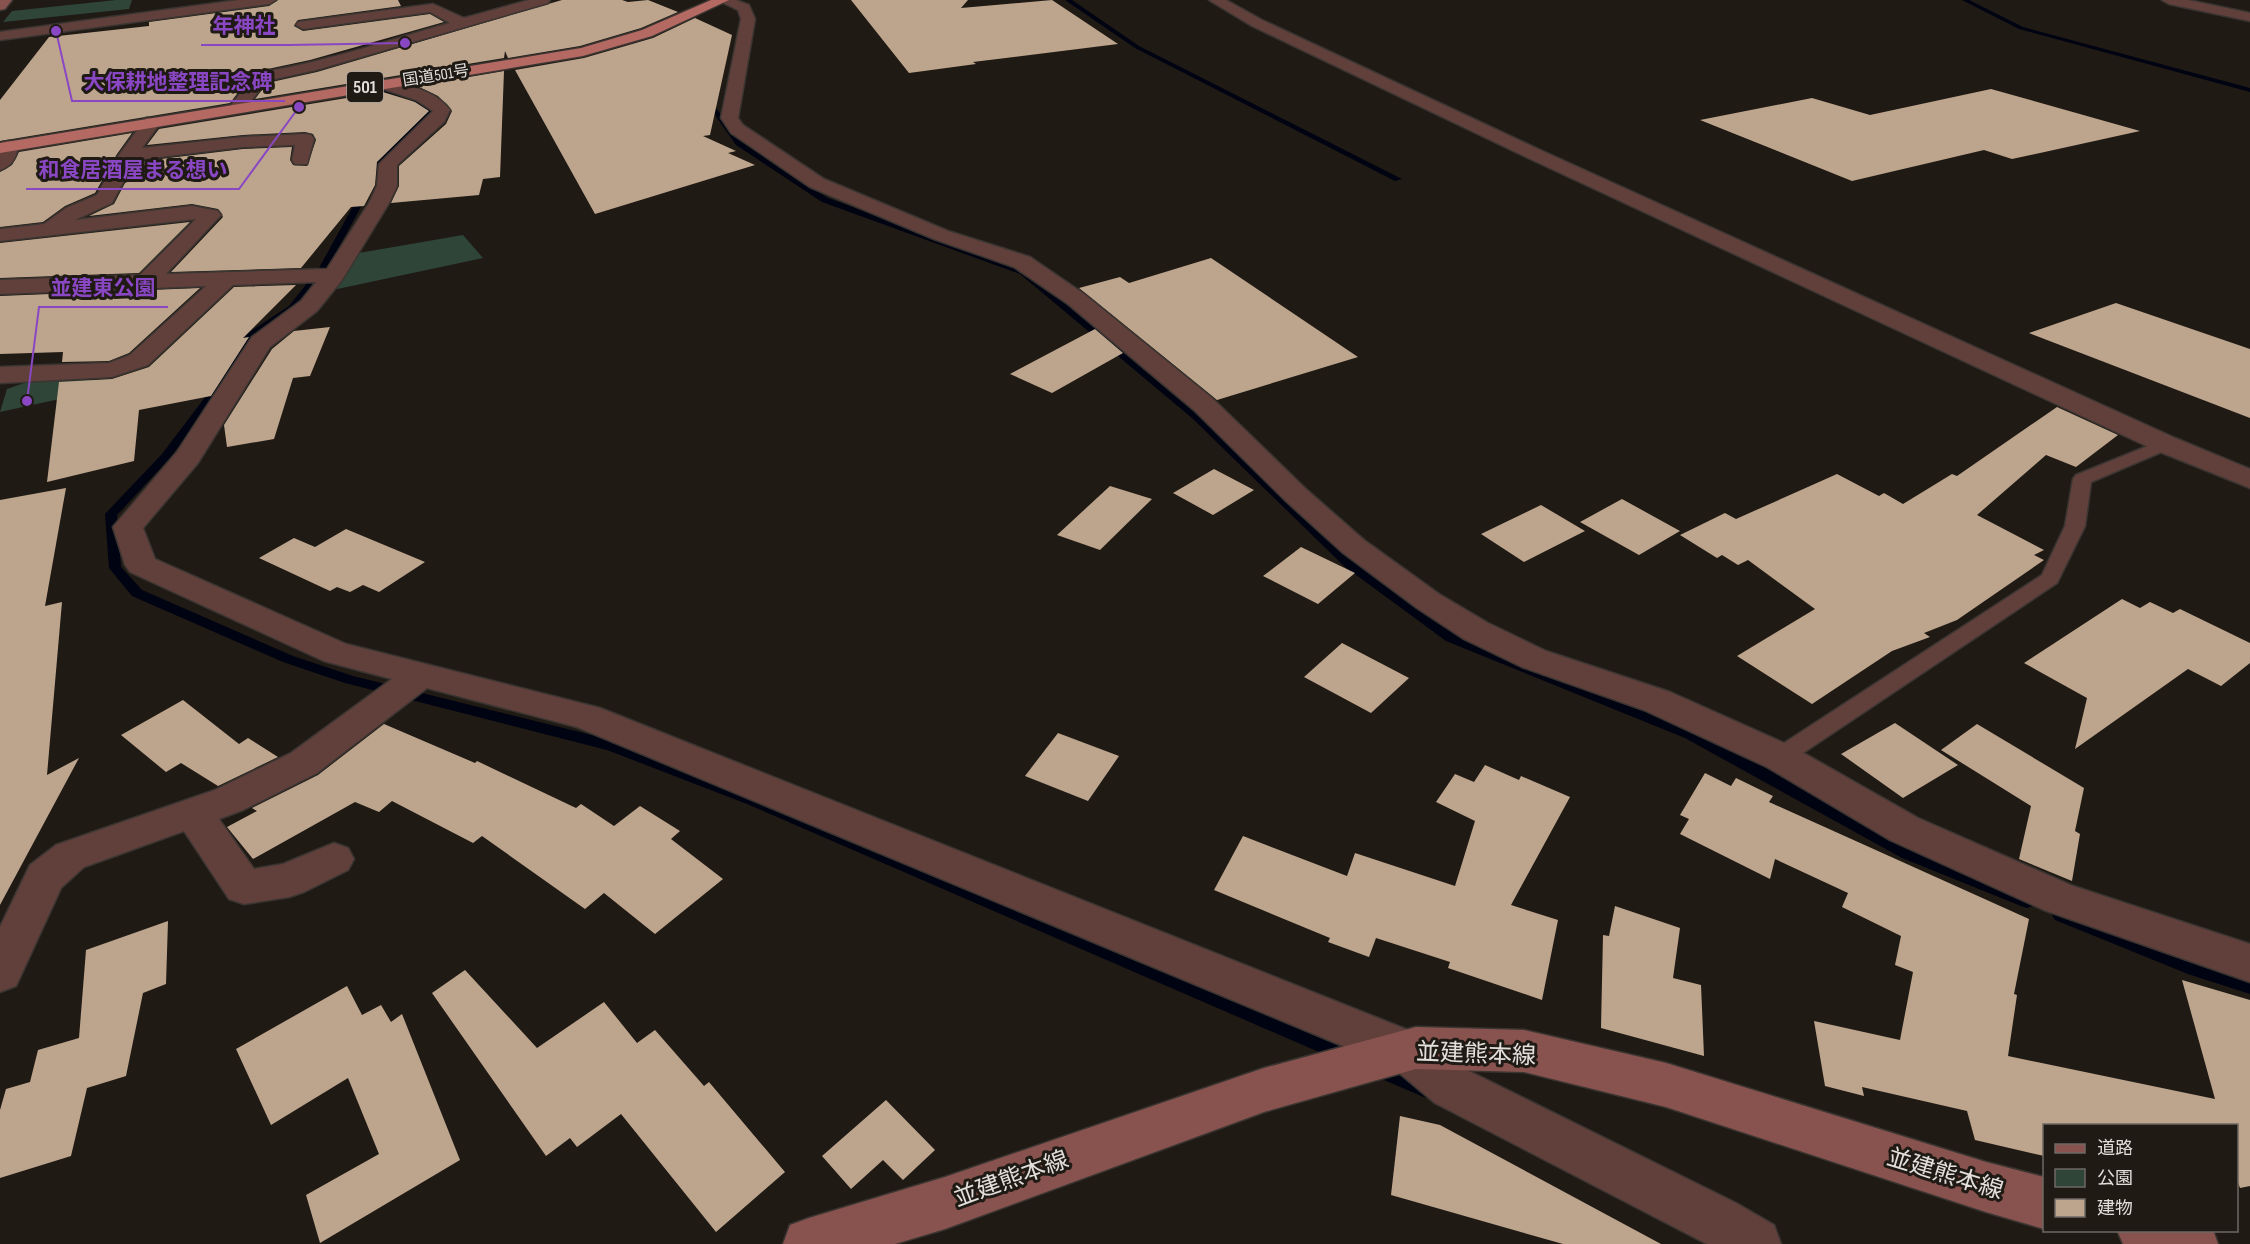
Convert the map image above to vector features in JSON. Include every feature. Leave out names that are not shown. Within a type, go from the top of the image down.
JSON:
[{"type":"highway","name":"国道501号","points":[[4,147],[583,52],[647,33],[723,0]]},
{"type":"main road","points":[[0,6],[5,0]]},
{"type":"main road","name":"並建熊本線","points":[[809,1244],[945,1203],[1264,1090],[1416,1048],[1524,1051],[1655,1083],[2043,1203]]},
{"type":"main road","points":[[2150,1232],[2193,1244]]},
{"type":"street","points":[[0,36],[269,0]]},
{"type":"street","points":[[213,81],[261,77],[302,69],[543,0]]},
{"type":"street","points":[[723,0],[744,8],[748,19],[729,118],[737,129],[817,183],[941,235],[1022,262],[1076,299],[1203,404],[1353,546],[1428,601],[1476,631],[1534,659],[1657,701],[1780,758],[1904,829],[2059,898],[2250,963]]},
{"type":"street","points":[[1216,0],[1257,23],[1542,158],[2165,444],[2250,479]]},
{"type":"street","points":[[2169,0],[2250,17]]},
{"type":"street","points":[[363,51],[332,29],[308,24],[433,8],[444,16],[464,23]]},
{"type":"street","points":[[237,108],[261,77]]},
{"type":"street","points":[[383,84],[434,101],[442,110],[438,118],[388,164],[387,186],[379,203],[321,275],[309,306],[261,342],[188,457],[128,527],[141,565],[336,653],[587,717],[1407,1051],[1452,1086],[1718,1221],[1755,1244]]},
{"type":"street","points":[[50,229],[73,212],[105,200],[128,154],[152,122]]},
{"type":"street","points":[[128,154],[243,142],[305,139],[301,160]]},
{"type":"street","points":[[0,164],[8,154],[4,147]]},
{"type":"street","points":[[0,235],[192,212],[211,214],[147,281]]},
{"type":"street","points":[[0,287],[321,275]]},
{"type":"street","points":[[0,375],[112,370],[139,360],[227,279]]},
{"type":"street","points":[[0,973],[45,876],[70,856],[229,800],[304,763],[421,675]]},
{"type":"street","points":[[193,813],[244,887],[289,880],[334,859]]},
{"type":"lane","points":[[1780,758],[2050,579],[2075,526],[2082,478],[2165,444]]},
{"type":"green space","points":[[132,0],[129,9],[3,22],[12,11]]},
{"type":"green space","points":[[463,235],[483,258],[328,291],[353,254]]},
{"type":"green space","points":[[103,380],[101,390],[0,412],[7,389],[30,381]]},
{"type":"building","points":[[278,0],[398,0],[401,6],[298,20],[294,26],[303,31],[430,14],[444,22],[310,60],[263,70],[215,74],[204,79],[204,83],[213,88],[243,86],[230,103],[0,141],[0,100],[49,37],[149,26],[149,22],[269,6]]},
{"type":"building","points":[[562,0],[622,0],[628,2],[648,0],[678,12],[641,28],[580,46],[508,58],[505,51],[504,58],[255,99],[267,83],[317,72]]},
{"type":"building","points":[[851,0],[968,0],[961,8],[1052,0],[1118,44],[973,62],[976,64],[909,73]]},
{"type":"building","points":[[695,18],[732,35],[710,135],[703,136],[736,151],[728,153],[755,165],[595,214],[515,70],[584,58],[653,38]]},
{"type":"building","points":[[504,71],[500,177],[483,179],[479,195],[391,203],[399,186],[399,166],[446,124],[452,111],[438,96],[417,86]]},
{"type":"building","points":[[1991,89],[2140,131],[2012,159],[1984,150],[1852,181],[1700,120],[1812,98],[1870,115]]},
{"type":"building","points":[[383,92],[415,102],[429,111],[377,162],[375,185],[364,206],[351,207],[301,268],[171,272],[223,217],[218,209],[192,204],[89,216],[114,204],[136,162],[243,149],[292,147],[290,160],[293,165],[307,166],[316,140],[313,134],[305,132],[243,135],[147,145],[159,129]]},
{"type":"building","points":[[132,133],[95,193],[65,206],[43,222],[0,227],[0,172],[12,165],[19,152]]},
{"type":"building","points":[[190,222],[139,273],[0,278],[0,243]]},
{"type":"building","points":[[1211,258],[1358,357],[1217,400],[1079,288],[1120,277],[1129,283]]},
{"type":"building","points":[[296,285],[243,338],[249,337],[211,396],[139,410],[134,461],[47,482],[59,382],[112,379],[149,367],[234,287]]},
{"type":"building","points":[[200,288],[129,353],[109,361],[62,362],[63,352],[0,354],[0,296]]},
{"type":"building","points":[[2116,303],[2250,349],[2250,418],[2029,333]]},
{"type":"building","points":[[330,327],[310,376],[293,378],[274,439],[227,447],[224,425],[272,349],[294,331]]},
{"type":"building","points":[[1095,329],[1123,353],[1052,393],[1010,374]]},
{"type":"building","points":[[2057,407],[2118,435],[2076,467],[2046,455],[1977,515],[2044,550],[2034,555],[2044,560],[1957,620],[1924,633],[1930,637],[1892,651],[1812,704],[1737,656],[1815,609],[1748,560],[1738,565],[1722,555],[1717,558],[1680,535],[1725,513],[1736,519],[1837,474],[1879,496],[1884,493],[1903,504],[1952,474],[1957,476]]},
{"type":"building","points":[[1214,469],[1254,490],[1213,515],[1173,493]]},
{"type":"building","points":[[1110,486],[1152,499],[1100,550],[1057,535]]},
{"type":"building","points":[[66,488],[45,606],[62,602],[47,775],[79,758],[0,905],[0,500]]},
{"type":"building","points":[[1622,499],[1680,531],[1639,555],[1580,522]]},
{"type":"building","points":[[1541,505],[1585,531],[1524,562],[1481,534]]},
{"type":"building","points":[[346,529],[425,562],[379,592],[363,585],[350,592],[337,587],[330,591],[259,558],[294,538],[315,547]]},
{"type":"building","points":[[1301,547],[1355,573],[1318,604],[1263,576]]},
{"type":"building","points":[[2122,599],[2140,608],[2150,602],[2173,613],[2180,609],[2250,643],[2250,663],[2221,686],[2188,669],[2075,749],[2087,698],[2024,663]]},
{"type":"building","points":[[1342,643],[1409,678],[1371,713],[1304,677]]},
{"type":"building","points":[[183,700],[239,744],[248,738],[278,757],[218,786],[181,763],[166,772],[121,735]]},
{"type":"building","points":[[1895,723],[1958,765],[1903,798],[1841,754]]},
{"type":"building","points":[[384,724],[475,763],[477,761],[576,808],[581,804],[614,826],[640,806],[680,831],[671,839],[723,879],[655,934],[604,893],[585,909],[482,836],[473,843],[392,801],[379,812],[355,802],[253,859],[227,827],[257,811],[252,808],[318,775]]},
{"type":"building","points":[[1977,724],[2084,788],[2075,831],[2080,834],[2072,881],[2019,859],[2031,806],[1941,750]]},
{"type":"building","points":[[1058,733],[1119,756],[1088,801],[1025,776]]},
{"type":"building","points":[[1485,765],[1519,780],[1521,776],[1570,797],[1511,905],[1558,920],[1542,1000],[1448,968],[1450,962],[1376,938],[1369,957],[1328,942],[1330,938],[1214,890],[1243,836],[1347,876],[1355,853],[1455,886],[1475,821],[1436,802],[1455,774],[1474,782]]},
{"type":"building","points":[[1705,773],[1731,786],[1736,778],[1773,796],[1769,802],[2029,919],[2014,994],[2017,995],[2008,1056],[2215,1099],[2182,980],[2250,1000],[2250,1186],[2240,1188],[2238,1182],[2238,1124],[2043,1124],[2043,1156],[1975,1140],[1967,1111],[1862,1087],[1864,1096],[1825,1086],[1814,1021],[1900,1040],[1913,972],[1895,965],[1901,936],[1842,907],[1848,893],[1775,859],[1770,879],[1680,834],[1689,819],[1680,815]]},
{"type":"building","points":[[1615,906],[1680,928],[1673,978],[1701,985],[1704,1056],[1601,1028],[1603,935],[1609,936]]},
{"type":"building","points":[[168,921],[166,984],[143,993],[126,1076],[87,1088],[71,1156],[0,1178],[0,1110],[6,1089],[30,1082],[38,1050],[79,1038],[86,950]]},
{"type":"building","points":[[465,970],[537,1048],[604,1002],[637,1043],[655,1030],[704,1086],[709,1082],[785,1172],[716,1232],[621,1114],[577,1147],[570,1138],[546,1156],[432,993]]},
{"type":"building","points":[[347,986],[362,1015],[381,1005],[391,1022],[402,1014],[460,1160],[320,1243],[306,1195],[379,1154],[348,1078],[271,1125],[236,1049]]},
{"type":"building","points":[[886,1100],[935,1150],[903,1180],[883,1160],[851,1189],[822,1156]]},
{"type":"building","points":[[1400,1116],[1440,1125],[1661,1244],[1563,1244],[1391,1195]]},
{"type":"waterway","points":[[1068,0],[1137,47],[1398,179]]},
{"type":"waterway","points":[[1965,0],[2021,28],[2250,90]]},
{"type":"waterway","points":[[398,49],[473,24]]},
{"type":"waterway","points":[[372,171],[373,165],[413,131],[429,110],[412,98],[377,89]]},
{"type":"waterway","points":[[704,95],[739,143],[825,200],[1023,272],[1196,416],[1349,563],[1451,638],[1690,734],[1908,853],[2027,901]]},
{"type":"waterway","points":[[365,192],[323,269],[292,308],[251,335],[227,367],[217,389],[166,456],[111,514],[115,568],[137,593],[288,659],[350,680],[611,745],[753,800],[1349,1056]]},
{"type":"waterway","points":[[2061,915],[2194,969],[2250,986]]},
{"type":"waterway","points":[[1377,1068],[1426,1089]]},
{"type":"place","name":"大保耕地整理記念碑","points":[[56,31]]},
{"type":"place","name":"年神社","points":[[405,43]]},
{"type":"place","name":"和食居酒屋まる想い","points":[[299,107]]},
{"type":"place","name":"並建東公園","points":[[27,401]]}]
